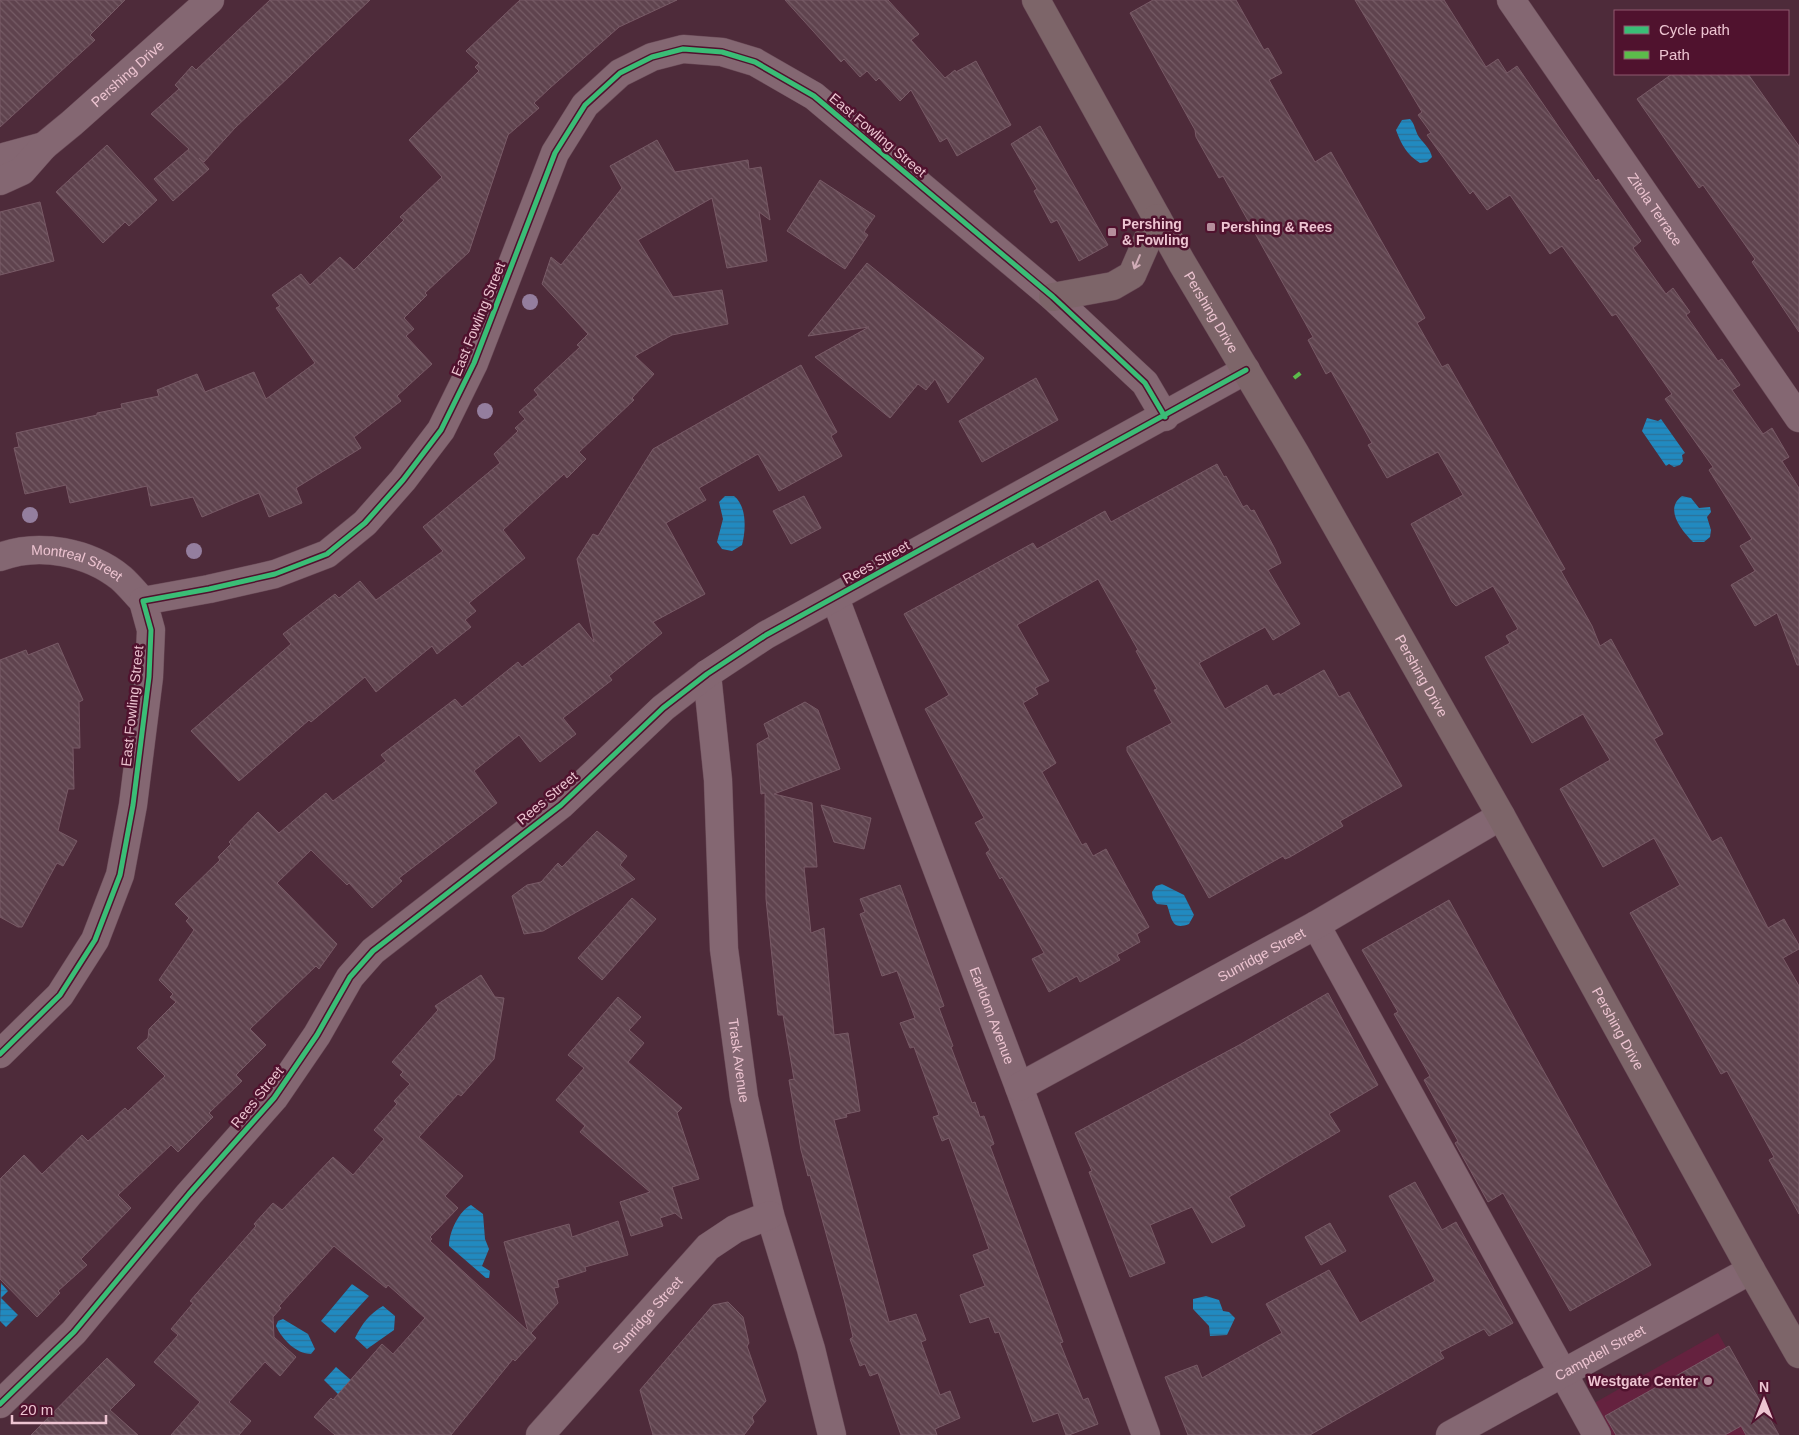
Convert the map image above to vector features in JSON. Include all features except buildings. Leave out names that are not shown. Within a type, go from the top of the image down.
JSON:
[{"type":"main road","name":"Pershing Drive","points":[[1036,0],[1156,218],[1246,370],[1501,816],[1799,1354]]},
{"type":"main road","points":[[1053,297],[1113,286],[1132,275],[1156,218]]},
{"type":"street","name":"Pershing Drive","points":[[0,181],[22,171],[44,146],[210,0]]},
{"type":"street","name":"Zitola Terrace","points":[[1510,0],[1799,418]]},
{"type":"street","name":"East Fowling Street","points":[[0,1054],[60,995],[95,940],[120,875],[132,805],[149,677],[151,630],[142,601],[209,590],[275,574],[326,554],[365,523],[403,480],[441,430],[474,363],[555,153],[585,105],[620,73],[652,56],[683,49],[722,52],[755,62],[814,96],[1053,297],[1145,383],[1165,416]]},
{"type":"street","name":"Pershing Drive","points":[[0,158],[44,146]]},
{"type":"street","name":"Rees Street","points":[[0,1404],[74,1332],[189,1194],[274,1098],[317,1035],[350,977],[374,951],[402,926],[561,805],[663,708],[707,674],[766,635],[1246,370]]},
{"type":"street","name":"Montreal Street","points":[[0,557],[37,550],[67,552],[94,561],[121,578],[142,601]]},
{"type":"street","name":"Earldom Avenue","points":[[835,598],[1019,1088],[1146,1435]]},
{"type":"street","name":"Trask Avenue","points":[[707,674],[718,780],[724,949],[744,1098],[770,1215],[811,1349],[832,1435]]},
{"type":"street","name":"Sunridge Street","points":[[1019,1088],[1316,926],[1501,816]]},
{"type":"street","points":[[1316,926],[1597,1435]]},
{"type":"street","name":"Sunridge Street","points":[[540,1435],[708,1247],[736,1229],[770,1215]]},
{"type":"street","name":"Campdell Street","points":[[1450,1435],[1751,1270]]},
{"type":"shaded area","name":"Westgate Center","points":[[1718,1333],[1776,1435],[1606,1435],[1589,1406]]},
{"type":"water","points":[[1410,119],[1419,137],[1431,154],[1432,157],[1427,162],[1420,163],[1411,156],[1402,144],[1396,130],[1402,120]]},
{"type":"water","points":[[1647,418],[1658,421],[1661,419],[1685,453],[1682,455],[1683,461],[1680,465],[1674,467],[1669,464],[1666,466],[1642,431]]},
{"type":"water","points":[[725,496],[734,496],[738,500],[744,519],[742,545],[732,551],[722,549],[717,542],[723,519],[719,502]]},
{"type":"water","points":[[1682,496],[1691,498],[1699,508],[1710,507],[1711,512],[1707,517],[1711,530],[1710,537],[1704,542],[1693,542],[1676,519],[1674,507]]},
{"type":"water","points":[[1162,884],[1184,895],[1194,915],[1189,924],[1179,926],[1175,924],[1171,919],[1167,905],[1157,904],[1153,899],[1152,892],[1156,886]]},
{"type":"water","points":[[471,1205],[483,1214],[485,1239],[489,1249],[482,1266],[490,1271],[489,1278],[486,1278],[449,1246],[449,1240],[456,1222],[462,1212]]},
{"type":"water","points":[[1,1283],[8,1291],[1,1298],[18,1315],[6,1327],[0,1321]]},
{"type":"water","points":[[352,1284],[369,1296],[335,1333],[321,1321]]},
{"type":"water","points":[[1206,1296],[1219,1300],[1223,1311],[1229,1312],[1235,1318],[1227,1335],[1210,1336],[1209,1326],[1193,1309],[1193,1299]]},
{"type":"water","points":[[383,1306],[395,1316],[394,1330],[367,1349],[355,1338],[366,1320]]},
{"type":"water","points":[[283,1319],[308,1334],[315,1349],[311,1354],[295,1349],[282,1336],[276,1326],[278,1321]]},
{"type":"water","points":[[336,1367],[368,1395],[354,1410],[324,1380]]},
{"type":"marked path","points":[[1294,378],[1303,371]]},
{"type":"cycle path","points":[[0,1054],[60,995],[95,940],[120,875],[133,805],[149,677],[151,630],[143,601],[275,574],[327,554],[365,523],[403,480],[441,430],[474,363],[555,153],[585,105],[620,73],[652,57],[683,49],[722,52],[755,62],[814,96],[1053,297],[1145,383],[1165,417]]},
{"type":"cycle path","points":[[0,1404],[74,1332],[189,1194],[274,1098],[317,1035],[350,977],[373,951],[561,805],[663,708],[707,674],[766,635],[1246,370]]},
{"type":"place","name":"Pershing & Rees","points":[[1211,227]]},
{"type":"place","name":"Pershing & Fowling","points":[[1112,232]]},
{"type":"place","name":"Westgate Center","points":[[1708,1381]]}]
